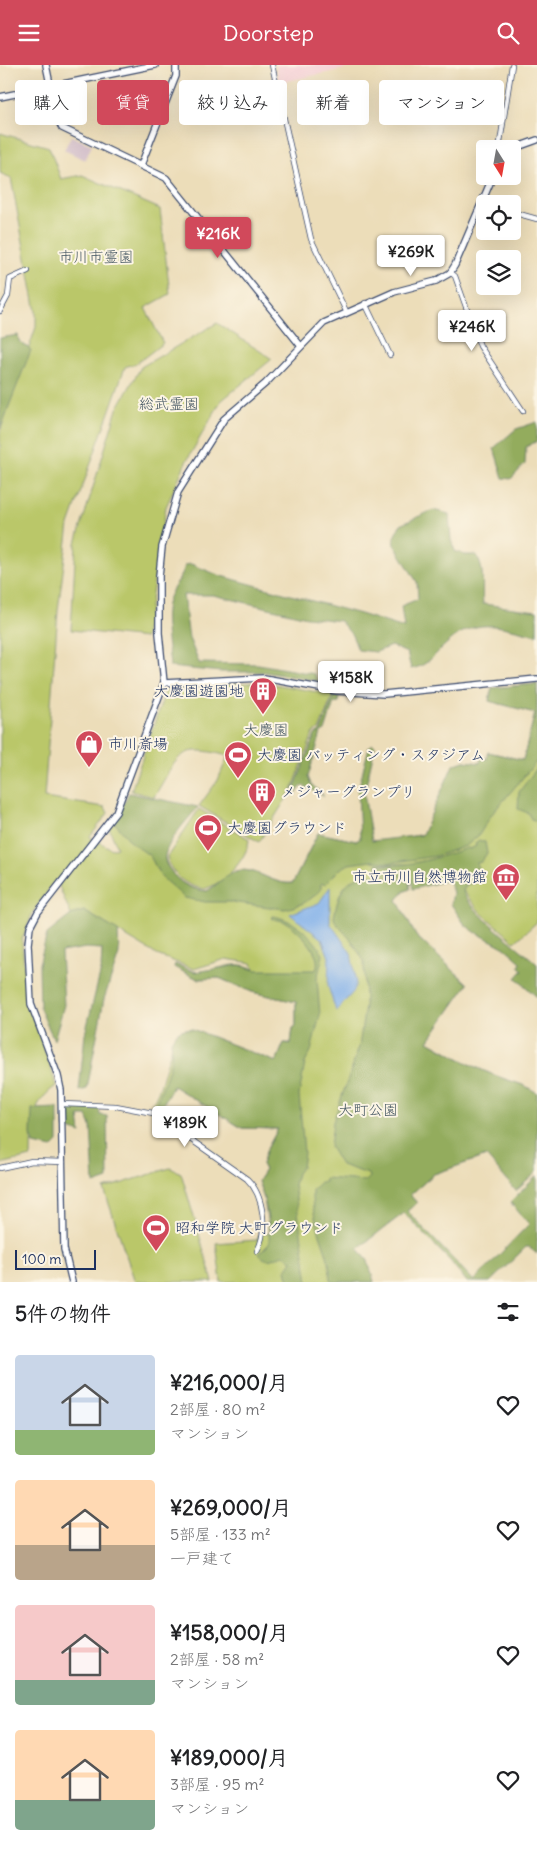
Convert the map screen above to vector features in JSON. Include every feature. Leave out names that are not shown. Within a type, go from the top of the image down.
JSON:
[{"type":"street","points":[[46,65],[49,80]]},
{"type":"street","points":[[84,80],[156,65]]},
{"type":"street","points":[[141,165],[176,76],[176,65]]},
{"type":"street","points":[[272,65],[311,239],[346,311]]},
{"type":"street","points":[[500,140],[512,65]]},
{"type":"street","points":[[0,97],[15,94]]},
{"type":"street","points":[[60,125],[62,128],[162,176],[171,183],[300,345]]},
{"type":"street","points":[[521,146],[537,140]]},
{"type":"street","points":[[521,215],[537,219]]},
{"type":"street","points":[[72,1282],[64,1249],[62,1104],[58,1075],[32,1004],[28,944],[30,927],[38,912],[116,812],[164,683],[159,633],[158,575],[162,547],[178,492],[224,419],[266,383],[300,345],[324,323],[346,311],[394,291],[436,281],[450,272],[476,218]]},
{"type":"street","points":[[0,311],[8,296],[10,279],[28,271]]},
{"type":"street","points":[[450,272],[455,276],[480,346],[523,411]]},
{"type":"street","points":[[365,303],[390,355]]},
{"type":"street","points":[[164,683],[264,678],[325,690],[384,694],[537,679]]},
{"type":"street","points":[[62,1104],[116,1106],[153,1113],[247,1179],[257,1193],[263,1225],[261,1245],[257,1251]]},
{"type":"street","points":[[0,1168],[32,1161],[62,1162]]},
{"type":"shaded area","points":[[276,65],[363,65],[287,81],[278,80]]},
{"type":"shaded area","points":[[71,136],[92,145],[85,160],[64,150]]},
{"type":"green space","points":[[0,133],[49,147],[61,179],[82,175],[160,209],[170,294],[145,308],[163,343],[137,363],[125,367],[69,525],[58,610],[44,798],[105,807],[108,813],[90,837],[112,849],[117,847],[109,828],[120,814],[165,858],[175,877],[193,888],[207,891],[225,877],[236,871],[243,870],[258,873],[278,882],[293,883],[318,833],[356,841],[360,839],[384,840],[408,837],[456,824],[453,765],[464,761],[480,763],[481,758],[487,759],[488,752],[523,760],[535,713],[489,701],[492,688],[537,684],[537,922],[515,942],[480,912],[437,858],[410,864],[377,864],[377,871],[411,878],[410,889],[403,892],[397,900],[416,936],[468,984],[428,1041],[464,1061],[537,1093],[537,1172],[486,1156],[434,1174],[410,1195],[417,1203],[358,1248],[368,1261],[374,1282],[221,1282],[216,1243],[257,1240],[260,1233],[269,1234],[264,1199],[258,1181],[265,1170],[262,1164],[267,1149],[278,1129],[242,1128],[173,1086],[158,1113],[150,1109],[160,1087],[172,1046],[171,1041],[177,1033],[185,1029],[192,1029],[276,1062],[284,1043],[291,1043],[293,1028],[296,1026],[296,1002],[252,992],[219,978],[198,979],[174,967],[175,964],[197,972],[232,965],[247,966],[254,969],[252,963],[226,959],[194,969],[157,955],[84,911],[71,915],[56,879],[33,912],[22,940],[27,1002],[56,1086],[40,1101],[33,1117],[31,1157],[0,1164],[0,432],[36,327],[36,312],[11,178],[0,173]]},
{"type":"green space","name":"総武霊園","points":[[217,323],[272,359],[221,401],[186,462],[166,507],[145,638],[71,630],[76,543],[117,409],[141,367]]},
{"type":"green space","points":[[18,335],[19,341],[31,350],[0,429],[0,338]]},
{"type":"green space","points":[[537,422],[537,441],[526,447],[525,464],[511,479],[503,478],[494,448],[516,429]]},
{"type":"green space","points":[[433,510],[449,514],[451,540],[455,551],[465,555],[476,555],[482,572],[483,604],[537,611],[537,635],[498,626],[476,627],[454,638],[421,666],[411,669],[407,653],[391,646],[376,652],[358,650],[352,635],[340,621],[307,617],[213,595],[183,595],[189,638],[199,663],[258,664],[314,674],[318,681],[265,672],[221,672],[170,667],[166,607],[185,565],[191,564],[218,575],[404,628],[401,606],[418,599],[417,582],[395,546],[394,537],[400,525]]},
{"type":"green space","name":"大慶園","points":[[263,682],[333,695],[319,730],[313,734],[293,788],[259,842],[199,806],[218,780],[228,756],[211,752],[188,752],[175,763],[154,797],[131,791],[165,692],[169,688]]},
{"type":"green space","points":[[537,684],[537,761],[492,814],[479,835],[466,846],[436,856],[389,863],[372,861],[349,864],[339,870],[324,885],[322,883],[319,892],[306,902],[296,906],[285,909],[230,902],[205,902],[185,898],[161,877],[150,856],[132,843],[114,822],[129,793],[198,807],[177,832],[165,854],[167,866],[180,881],[192,888],[207,891],[225,877],[236,871],[243,870],[258,873],[278,882],[293,883],[318,833],[356,841],[360,839],[358,790],[369,747],[373,744],[375,746],[364,794],[372,841],[422,835],[453,765],[464,761],[480,763],[481,758],[487,759],[488,752],[523,760],[535,713],[489,701],[492,688]]},
{"type":"green space","points":[[334,696],[339,696],[338,703],[334,702],[325,731],[321,733],[308,777],[311,784],[324,796],[302,785],[296,794],[292,794],[315,735],[320,732]]},
{"type":"green space","points":[[537,768],[537,821],[531,819],[528,813],[518,809],[519,792]]},
{"type":"green space","name":"大慶園グラウンド","points":[[199,809],[249,839],[244,855],[233,870],[219,882],[204,889],[197,888],[180,879],[172,869],[167,857]]},
{"type":"green space","points":[[479,840],[485,842],[487,853],[481,862],[477,863],[479,881],[466,885],[463,891],[475,909],[485,919],[537,964],[537,997],[516,978],[523,970],[519,967],[521,962],[505,948],[465,925],[451,904],[453,893],[449,880],[413,889],[411,878],[377,872],[377,864],[389,865],[424,861],[470,849],[476,846],[475,843]]},
{"type":"green space","name":"大町公園","points":[[376,875],[409,881],[410,889],[403,892],[397,900],[416,936],[468,984],[428,1041],[473,1066],[537,1093],[537,1172],[516,1191],[486,1156],[434,1174],[410,1195],[417,1203],[407,1211],[474,1281],[529,1224],[510,1202],[537,1176],[537,1254],[529,1247],[526,1247],[490,1282],[467,1282],[451,1262],[404,1213],[358,1248],[368,1261],[374,1282],[331,1282],[327,1255],[314,1215],[312,1190],[320,1182],[325,1182],[325,1178],[365,1181],[369,1177],[368,1174],[341,1165],[330,1147],[333,1122],[359,1047],[365,1006],[364,961],[352,941],[335,922],[334,917],[341,892],[350,881],[357,877]]},
{"type":"green space","points":[[84,911],[118,931],[119,954],[104,999],[87,1089],[79,1091],[85,1034],[101,970],[102,949],[86,948],[61,952],[64,1005],[54,1040],[40,1009],[39,964],[47,934],[71,915]]},
{"type":"green space","points":[[273,916],[296,925],[315,942],[323,955],[317,979],[320,1015],[311,1051],[305,1063],[299,1095],[304,1153],[302,1167],[297,1173],[294,1185],[308,1282],[289,1282],[286,1270],[292,1261],[285,1255],[265,1259],[259,1254],[269,1244],[269,1228],[267,1212],[258,1181],[265,1170],[262,1164],[267,1149],[278,1129],[242,1128],[173,1086],[158,1113],[153,1110],[169,1067],[172,1049],[171,1041],[179,1031],[192,1029],[276,1062],[284,1043],[291,1044],[293,1028],[296,1026],[296,1002],[252,992],[219,978],[198,979],[174,967],[175,964],[195,972],[239,965],[255,970],[316,970],[316,957],[309,943],[284,921],[272,919]]},
{"type":"green space","points":[[58,1108],[58,1142],[52,1148],[34,1144],[31,1135],[32,1109]]},
{"type":"green space","points":[[68,1108],[99,1108],[100,1115],[107,1116],[108,1179],[94,1184],[91,1126],[87,1116],[79,1116],[81,1133],[65,1128],[65,1110]]},
{"type":"green space","points":[[170,1168],[181,1173],[213,1282],[135,1282],[104,1189]]},
{"type":"water","points":[[330,887],[330,923],[351,953],[356,984],[354,991],[336,1011],[328,986],[329,957],[322,939],[290,914],[319,903]]},
{"type":"place","name":"大慶園遊園地","points":[[263,715]]},
{"type":"place","name":"市川斎場","points":[[89,768]]},
{"type":"place","name":"大慶園 バッティング・スタジアム","points":[[238,779]]},
{"type":"place","name":"メジャーグランプリ","points":[[262,816]]},
{"type":"place","name":"大慶園グラウンド","points":[[208,852]]},
{"type":"place","name":"市立市川自然博物館","points":[[506,901]]},
{"type":"place","name":"昭和学院 大町グラウンド","points":[[156,1252]]},
{"type":"park label","name":"市川市霊園","points":[[96,257]]}]
